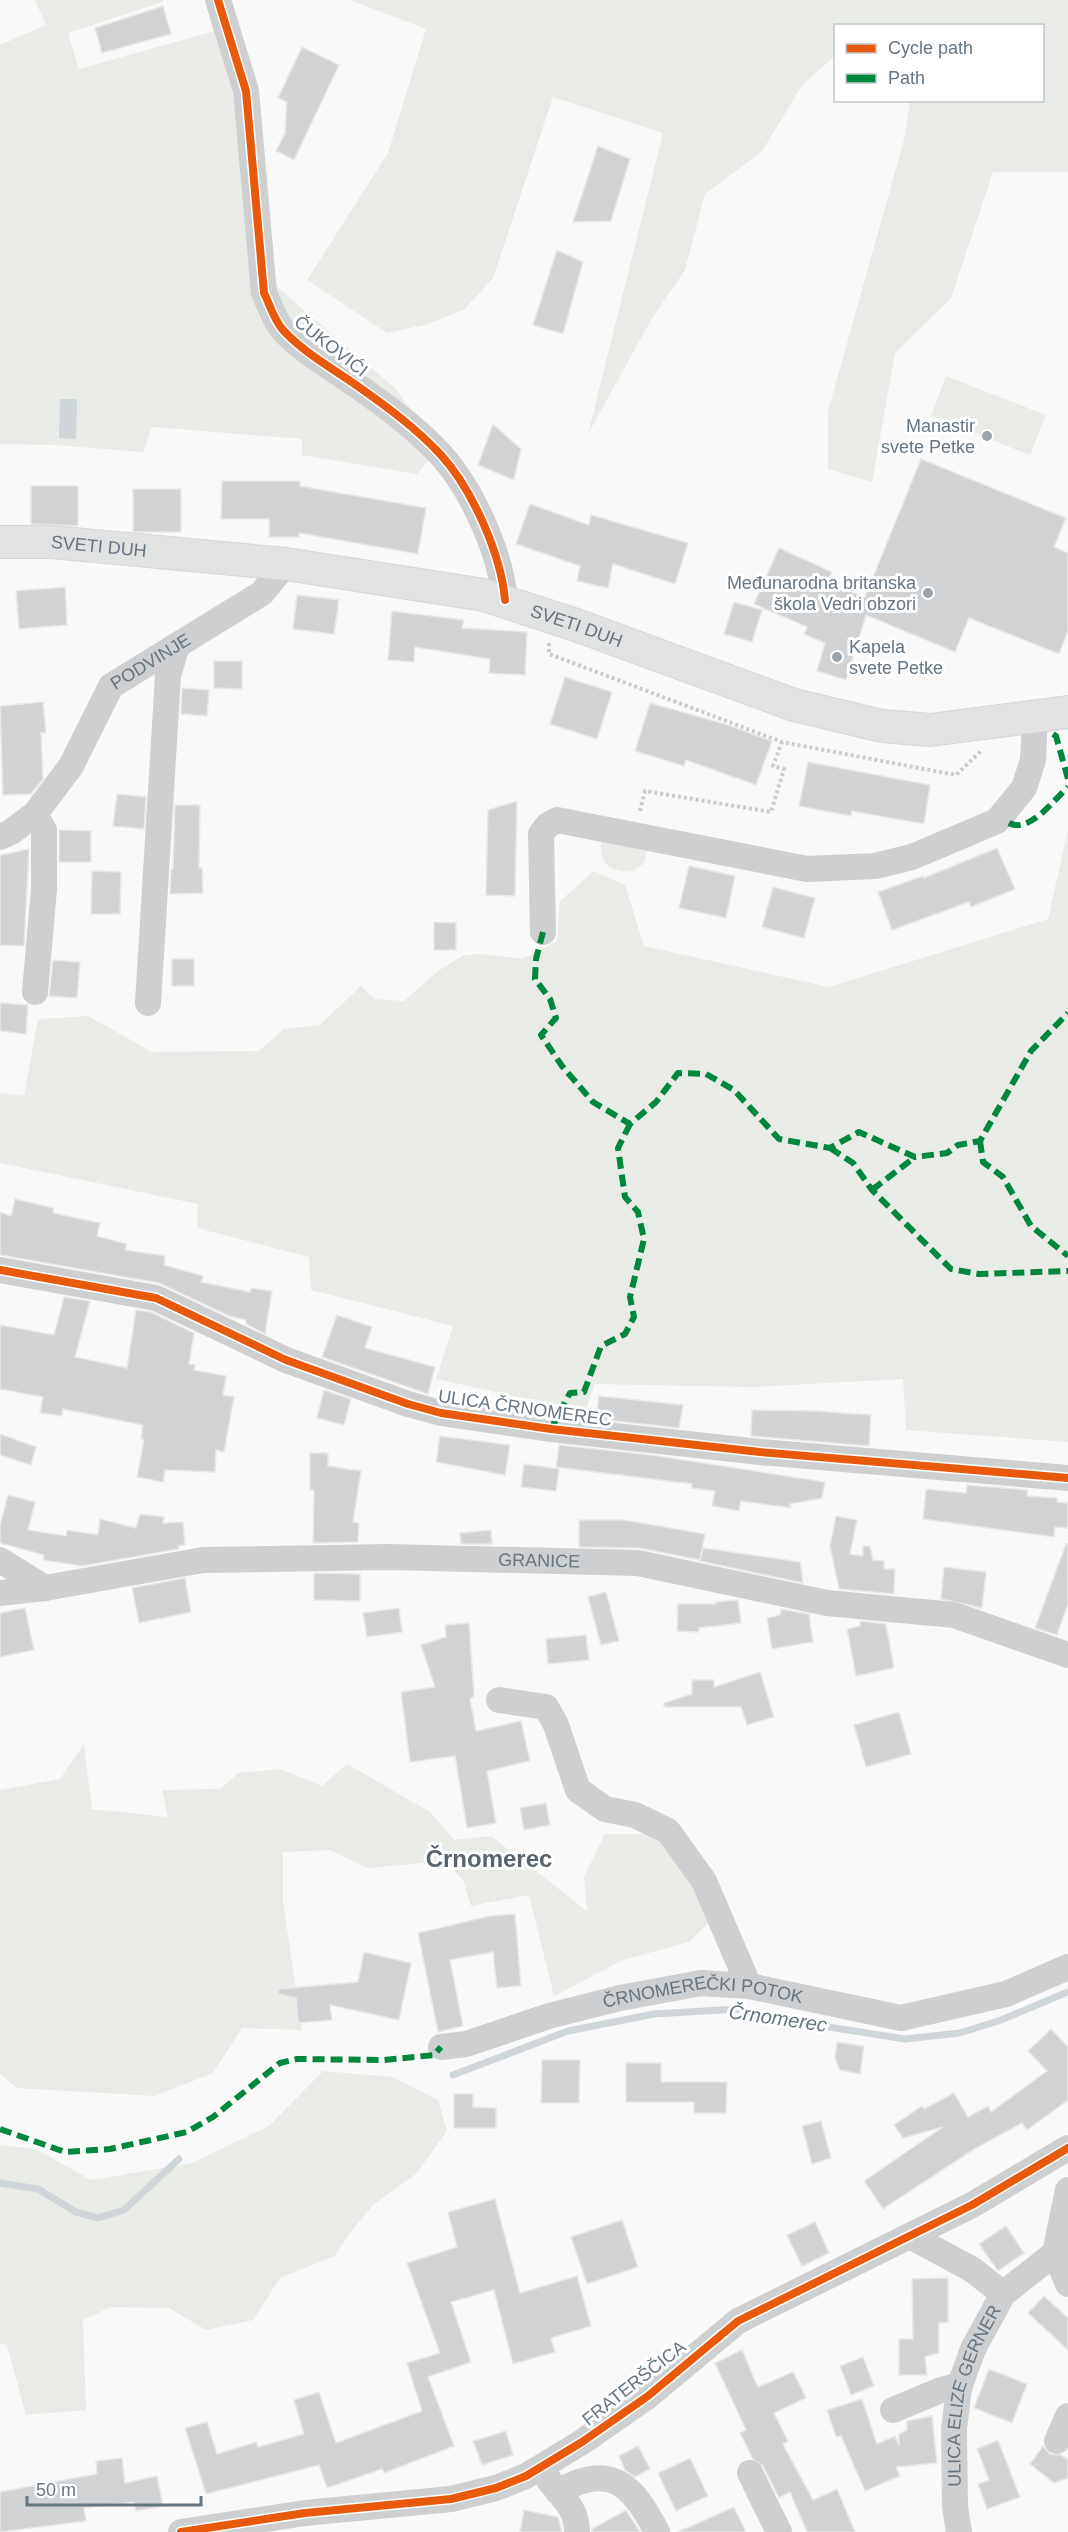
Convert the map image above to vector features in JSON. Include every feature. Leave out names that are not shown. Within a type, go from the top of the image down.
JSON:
[{"type":"main road","name":"SVETI DUH","points":[[0,542],[51,542],[286,564],[505,600],[794,705],[852,721],[930,730],[1068,712]]},
{"type":"street","name":"ČUKOVIĆI","points":[[218,0],[246,91],[258,192],[264,293],[274,315],[282,329],[301,346],[402,418],[442,456],[463,486],[492,544],[503,577],[505,600]]},
{"type":"street","name":"PODVINJE","points":[[0,837],[11,832],[35,814],[71,766],[111,686],[262,593],[286,564]]},
{"type":"street","points":[[148,1003],[168,676],[177,645]]},
{"type":"street","points":[[543,932],[541,834],[548,825],[557,820],[807,869],[875,866],[912,857],[997,821],[1024,788],[1033,760],[1035,717]]},
{"type":"street","points":[[35,814],[44,830],[44,889],[35,992]]},
{"type":"street","name":"ULICA ČRNOMEREC","points":[[0,1270],[156,1298],[286,1360],[408,1404],[441,1413],[551,1429],[760,1452],[1068,1478]]},
{"type":"street","name":"GRANICE","points":[[0,1593],[45,1588],[203,1560],[389,1557],[638,1563],[827,1603],[954,1614],[1068,1655]]},
{"type":"street","points":[[0,1560],[45,1588]]},
{"type":"street","points":[[499,1700],[546,1707],[556,1725],[578,1790],[605,1809],[635,1815],[668,1831],[704,1881],[749,1986]]},
{"type":"street","name":"ČRNOMEREČKI POTOK","points":[[441,2047],[466,2044],[549,2016],[620,1998],[701,1983],[749,1986],[901,2018],[1006,1994],[1068,1966]]},
{"type":"street","name":"FRATERŠČICA","points":[[181,2532],[305,2513],[451,2499],[496,2488],[539,2469],[648,2396],[738,2321],[972,2205],[1068,2148]]},
{"type":"street","points":[[1068,2190],[1055,2253],[1068,2284]]},
{"type":"street","points":[[910,2236],[973,2270],[1003,2294]]},
{"type":"street","name":"ULICA ELIZE GERNER","points":[[959,2532],[955,2507],[954,2429],[960,2385],[973,2349],[1003,2294],[1055,2253]]},
{"type":"street","points":[[893,2410],[941,2390],[960,2385]]},
{"type":"street","points":[[1057,2441],[1068,2416]]},
{"type":"street","points":[[539,2469],[571,2506],[577,2519],[577,2532]]},
{"type":"street","points":[[750,2473],[779,2532]]},
{"type":"street","points":[[558,2492],[582,2479],[613,2480],[632,2491],[642,2503],[657,2532]]},
{"type":"path","points":[[634,836],[645,791],[771,812],[784,770],[773,766],[782,742]]},
{"type":"shaded area","points":[[35,0],[163,0],[163,2],[68,33],[79,69],[215,31],[251,156],[254,267],[395,388],[439,448],[417,474],[302,455],[302,439],[152,427],[143,452],[55,445],[0,444],[0,45],[46,25]]},
{"type":"shaded area","points":[[350,0],[1068,0],[1068,172],[993,172],[951,298],[895,353],[872,482],[828,469],[828,411],[904,140],[910,102],[1044,102],[1044,24],[834,24],[834,57],[803,84],[762,151],[705,194],[685,270],[651,320],[588,434],[663,133],[553,97],[493,278],[464,310],[424,325],[387,333],[307,280],[388,153],[426,29]]},
{"type":"shaded area","points":[[946,376],[1046,415],[1030,455],[931,416]]},
{"type":"shaded area","points":[[60,399],[77,399],[76,439],[59,438]]},
{"type":"shaded area","points":[[1068,830],[1068,1442],[906,1430],[903,1379],[755,1387],[595,1384],[585,1411],[436,1379],[453,1326],[311,1290],[309,1257],[197,1228],[198,1204],[0,1163],[0,1093],[24,1096],[38,1019],[88,1016],[152,1052],[259,1051],[284,1029],[320,1025],[361,986],[374,999],[404,1001],[438,971],[464,955],[481,954],[522,959],[557,941],[560,901],[594,871],[625,885],[644,946],[829,987],[1048,919]]},
{"type":"shaded area","points":[[602,838],[648,848],[644,863],[633,871],[612,868],[603,859],[601,853]]},
{"type":"shaded area","points":[[84,1744],[92,1809],[168,1817],[162,1790],[220,1789],[238,1773],[280,1769],[322,1786],[347,1764],[430,1812],[454,1840],[491,1836],[587,1911],[584,1877],[605,1834],[657,1834],[701,1879],[708,1923],[689,1942],[623,1960],[554,1996],[529,1895],[471,1906],[463,1880],[444,1861],[368,1868],[330,1850],[283,1852],[283,1901],[302,2030],[242,2028],[213,2073],[155,2096],[17,2088],[0,2074],[0,1790],[60,1779]]},
{"type":"shaded area","points":[[323,2071],[393,2077],[438,2100],[447,2131],[416,2174],[374,2204],[348,2235],[335,2256],[280,2278],[253,2320],[206,2330],[169,2308],[111,2307],[83,2320],[86,2410],[26,2415],[7,2345],[0,2343],[0,2145],[36,2149],[91,2180],[192,2163],[269,2126]]},
{"type":"building","points":[[163,6],[171,34],[102,53],[95,28]]},
{"type":"building","points":[[302,47],[339,65],[294,160],[276,151],[285,133],[287,102],[278,98]]},
{"type":"building","points":[[598,146],[630,159],[611,221],[573,222]]},
{"type":"building","points":[[557,250],[583,262],[563,334],[533,325]]},
{"type":"building","points":[[493,424],[521,449],[514,480],[478,465]]},
{"type":"building","points":[[921,459],[1066,518],[1054,547],[1068,553],[1068,631],[1059,654],[969,618],[955,652],[866,615],[846,680],[817,671],[825,643],[804,634],[807,627],[754,604],[779,548],[832,572],[827,582],[865,597]]},
{"type":"building","points":[[222,481],[300,481],[300,486],[426,508],[418,554],[299,533],[299,537],[269,537],[269,519],[221,519]]},
{"type":"building","points":[[31,486],[78,486],[78,526],[31,524]]},
{"type":"building","points":[[133,489],[181,489],[181,532],[133,532]]},
{"type":"building","points":[[530,504],[589,525],[591,515],[688,543],[675,584],[613,564],[608,588],[577,581],[580,566],[516,544]]},
{"type":"building","points":[[65,587],[67,625],[19,629],[16,591]]},
{"type":"building","points":[[297,595],[339,600],[334,634],[293,629]]},
{"type":"building","points":[[734,602],[762,610],[752,642],[724,634]]},
{"type":"building","points":[[392,611],[464,620],[462,628],[527,632],[525,675],[489,673],[490,659],[415,647],[414,662],[388,660]]},
{"type":"building","points":[[214,661],[242,661],[242,689],[214,688]]},
{"type":"building","points":[[565,677],[612,692],[597,739],[550,724]]},
{"type":"building","points":[[182,688],[209,690],[207,716],[181,714]]},
{"type":"building","points":[[43,702],[46,733],[41,733],[43,779],[31,794],[3,795],[0,706]]},
{"type":"building","points":[[650,703],[725,724],[772,741],[756,785],[686,760],[684,766],[635,751]]},
{"type":"building","points":[[808,762],[930,785],[924,824],[852,811],[851,816],[799,806]]},
{"type":"building","points":[[117,794],[146,797],[144,829],[113,826]]},
{"type":"building","points":[[517,801],[515,896],[486,895],[488,810]]},
{"type":"building","points":[[175,805],[200,805],[199,868],[202,868],[203,893],[170,894]]},
{"type":"building","points":[[59,830],[91,831],[91,862],[59,862]]},
{"type":"building","points":[[997,848],[1015,889],[971,907],[969,902],[892,930],[878,892],[923,876],[924,878]]},
{"type":"building","points":[[29,849],[24,946],[0,945],[0,855]]},
{"type":"building","points":[[689,866],[735,876],[726,918],[679,908]]},
{"type":"building","points":[[92,871],[121,872],[120,914],[91,914]]},
{"type":"building","points":[[773,887],[815,898],[804,938],[762,927]]},
{"type":"building","points":[[434,922],[456,923],[456,950],[434,950]]},
{"type":"building","points":[[172,959],[194,959],[194,986],[172,986]]},
{"type":"building","points":[[53,960],[80,962],[77,998],[49,996]]},
{"type":"building","points":[[0,1003],[28,1005],[26,1034],[0,1031]]},
{"type":"building","points":[[15,1199],[54,1208],[53,1213],[100,1223],[97,1236],[127,1244],[125,1250],[165,1256],[164,1265],[203,1276],[201,1282],[250,1292],[251,1288],[272,1291],[265,1334],[246,1324],[246,1320],[229,1316],[159,1283],[0,1255],[0,1212],[11,1216]]},
{"type":"building","points":[[64,1297],[90,1301],[75,1357],[127,1368],[136,1310],[151,1312],[194,1333],[189,1364],[195,1365],[194,1370],[226,1376],[223,1395],[234,1397],[224,1452],[216,1450],[215,1472],[165,1470],[163,1482],[137,1477],[144,1440],[141,1439],[143,1425],[63,1409],[62,1416],[40,1413],[43,1397],[0,1389],[0,1325],[54,1335]]},
{"type":"building","points":[[337,1315],[372,1327],[365,1348],[435,1367],[428,1394],[322,1357]]},
{"type":"building","points":[[324,1390],[351,1399],[344,1425],[317,1418]]},
{"type":"building","points":[[599,1396],[683,1405],[679,1428],[596,1419]]},
{"type":"building","points":[[752,1410],[871,1415],[869,1446],[751,1436]]},
{"type":"building","points":[[0,1434],[36,1447],[31,1465],[0,1455]]},
{"type":"building","points":[[440,1436],[510,1445],[505,1475],[436,1462]]},
{"type":"building","points":[[559,1445],[652,1455],[825,1482],[822,1498],[790,1504],[791,1508],[741,1501],[739,1511],[712,1506],[715,1491],[691,1488],[692,1484],[556,1467]]},
{"type":"building","points":[[310,1453],[328,1453],[328,1466],[361,1471],[353,1522],[359,1523],[358,1542],[313,1543],[314,1490],[310,1490]]},
{"type":"building","points":[[524,1464],[559,1469],[556,1491],[521,1487]]},
{"type":"building","points":[[967,1485],[1028,1490],[1027,1496],[1057,1498],[1057,1502],[1068,1503],[1068,1528],[1055,1527],[1054,1537],[923,1519],[926,1489],[966,1493]]},
{"type":"building","points":[[8,1495],[35,1502],[28,1530],[66,1536],[67,1530],[98,1535],[100,1519],[136,1528],[140,1514],[164,1517],[163,1523],[183,1522],[185,1545],[178,1546],[179,1549],[82,1566],[43,1560],[44,1555],[0,1543],[0,1525]]},
{"type":"building","points":[[836,1516],[857,1520],[850,1554],[863,1556],[863,1546],[870,1546],[873,1560],[884,1561],[884,1569],[895,1569],[894,1594],[839,1589],[830,1546]]},
{"type":"building","points":[[579,1520],[624,1520],[705,1534],[700,1560],[639,1548],[579,1547]]},
{"type":"building","points":[[491,1530],[492,1544],[461,1544],[460,1533]]},
{"type":"building","points":[[1066,1544],[1068,1544],[1068,1604],[1057,1635],[1035,1628]]},
{"type":"building","points":[[703,1548],[800,1562],[803,1583],[700,1561]]},
{"type":"building","points":[[944,1567],[986,1572],[982,1608],[941,1599]]},
{"type":"building","points":[[314,1573],[360,1574],[360,1601],[314,1600]]},
{"type":"building","points":[[185,1578],[191,1612],[139,1623],[132,1588]]},
{"type":"building","points":[[606,1592],[619,1641],[601,1645],[588,1597]]},
{"type":"building","points":[[738,1600],[741,1623],[699,1628],[699,1632],[677,1631],[678,1604],[716,1604],[716,1602]]},
{"type":"building","points":[[25,1608],[34,1650],[0,1657],[0,1613]]},
{"type":"building","points":[[399,1608],[402,1632],[367,1637],[363,1613]]},
{"type":"building","points":[[781,1609],[809,1614],[813,1642],[772,1649],[767,1618],[780,1615]]},
{"type":"building","points":[[860,1621],[886,1624],[894,1668],[856,1676],[847,1629],[860,1626]]},
{"type":"building","points":[[469,1623],[474,1696],[470,1699],[476,1731],[521,1721],[530,1761],[487,1771],[496,1823],[467,1828],[455,1756],[410,1762],[401,1692],[435,1687],[421,1645],[446,1637],[445,1625]]},
{"type":"building","points":[[586,1635],[589,1660],[548,1664],[546,1639]]},
{"type":"building","points":[[760,1672],[774,1717],[747,1725],[741,1707],[664,1707],[664,1703],[692,1694],[692,1680],[714,1680],[714,1687]]},
{"type":"building","points":[[899,1712],[911,1754],[866,1767],[854,1725]]},
{"type":"building","points":[[546,1803],[550,1825],[524,1830],[520,1808]]},
{"type":"building","points":[[515,1914],[521,1986],[497,1988],[493,1952],[450,1960],[463,2026],[438,2032],[418,1933],[490,1916]]},
{"type":"building","points":[[364,1952],[411,1963],[399,2020],[330,2005],[332,2020],[298,2023],[296,1998],[278,1994],[278,1989],[358,1982]]},
{"type":"building","points":[[1051,2029],[1068,2047],[1068,2100],[1027,2130],[1022,2123],[976,2148],[883,2209],[864,2181],[943,2127],[903,2138],[894,2125],[922,2106],[924,2109],[954,2093],[968,2117],[988,2106],[991,2112],[1047,2071],[1028,2051]]},
{"type":"building","points":[[837,2042],[864,2046],[860,2074],[840,2070],[835,2058]]},
{"type":"building","points":[[542,2060],[580,2060],[579,2103],[541,2103]]},
{"type":"building","points":[[626,2063],[661,2063],[661,2082],[727,2082],[726,2113],[694,2113],[694,2102],[626,2102]]},
{"type":"building","points":[[454,2094],[473,2094],[473,2107],[496,2108],[496,2128],[454,2128]]},
{"type":"building","points":[[821,2121],[831,2158],[812,2164],[802,2126]]},
{"type":"building","points":[[495,2199],[520,2293],[577,2276],[591,2326],[551,2338],[555,2352],[513,2364],[494,2290],[451,2302],[471,2362],[428,2377],[454,2446],[384,2473],[382,2469],[327,2488],[319,2465],[206,2494],[185,2428],[207,2422],[217,2454],[256,2442],[258,2447],[304,2434],[294,2400],[319,2392],[336,2443],[422,2411],[407,2363],[440,2353],[407,2263],[457,2247],[448,2212]]},
{"type":"building","points":[[622,2220],[638,2267],[587,2284],[571,2237]]},
{"type":"building","points":[[815,2222],[829,2253],[802,2266],[787,2235]]},
{"type":"building","points":[[1006,2226],[1024,2253],[998,2271],[979,2244]]},
{"type":"building","points":[[948,2278],[948,2322],[939,2323],[939,2353],[925,2357],[927,2375],[899,2375],[899,2339],[913,2339],[912,2279]]},
{"type":"building","points":[[1044,2296],[1068,2318],[1068,2350],[1028,2313]]},
{"type":"building","points":[[742,2350],[758,2387],[793,2372],[806,2398],[774,2413],[788,2441],[783,2444],[813,2500],[837,2489],[855,2532],[807,2532],[790,2492],[779,2498],[763,2466],[753,2459],[740,2433],[746,2430],[715,2363]]},
{"type":"building","points":[[863,2357],[874,2386],[851,2395],[840,2366]]},
{"type":"building","points":[[989,2369],[1027,2384],[1012,2423],[974,2408]]},
{"type":"building","points":[[862,2399],[877,2444],[895,2436],[899,2446],[899,2434],[907,2430],[907,2421],[932,2416],[937,2463],[896,2467],[900,2476],[865,2491],[841,2436],[836,2437],[827,2410]]},
{"type":"building","points":[[506,2431],[513,2455],[482,2465],[473,2441]]},
{"type":"building","points":[[998,2440],[1020,2497],[987,2509],[978,2484],[989,2480],[977,2449]]},
{"type":"building","points":[[638,2446],[650,2469],[635,2477],[625,2470],[619,2456]]},
{"type":"building","points":[[1043,2446],[1050,2454],[1061,2455],[1068,2460],[1068,2478],[1054,2483],[1030,2464]]},
{"type":"building","points":[[122,2458],[125,2483],[157,2476],[163,2506],[136,2511],[134,2502],[84,2508],[86,2521],[0,2532],[0,2492],[97,2474],[96,2461]]},
{"type":"building","points":[[690,2458],[708,2496],[676,2511],[658,2473]]},
{"type":"building","points":[[734,2507],[746,2532],[678,2532]]},
{"type":"building","points":[[524,2510],[558,2517],[562,2532],[520,2532]]},
{"type":"building","points":[[626,2510],[640,2532],[592,2532],[592,2529]]},
{"type":"waterway","name":"Črnomerec","points":[[453,2075],[568,2031],[654,2014],[738,2009],[778,2019],[905,2039],[960,2033],[1001,2020],[1068,1992]]},
{"type":"waterway","name":"Črnomerec","points":[[0,2183],[38,2189],[76,2212],[98,2218],[124,2210],[179,2159]]},
{"type":"marked path","points":[[1053,734],[1056,736],[1068,779]]},
{"type":"marked path","points":[[1009,823],[1017,825],[1033,820],[1068,787]]},
{"type":"marked path","points":[[543,932],[536,959],[535,979],[550,999],[556,1018],[541,1035],[562,1066],[593,1102],[630,1124],[656,1102],[678,1073],[706,1074],[734,1090],[779,1139],[830,1148],[859,1132],[915,1157],[947,1153],[958,1145],[980,1141],[1031,1051],[1068,1013]]},
{"type":"marked path","points":[[551,1429],[570,1393],[584,1392],[601,1346],[625,1334],[634,1317],[630,1297],[644,1239],[638,1212],[625,1197],[618,1148],[630,1124]]},
{"type":"marked path","points":[[980,1141],[983,1162],[1003,1177],[1031,1226],[1068,1256]]},
{"type":"marked path","points":[[830,1148],[853,1163],[872,1190],[951,1269],[979,1274],[1068,1271]]},
{"type":"marked path","points":[[872,1190],[915,1157]]},
{"type":"marked path","points":[[0,2129],[65,2152],[110,2149],[187,2132],[213,2117],[280,2063],[297,2059],[384,2060],[434,2055],[441,2047]]},
{"type":"cycle path","points":[[218,0],[246,91],[264,293],[275,317],[283,330],[299,345],[400,418],[441,455],[464,486],[483,523],[498,563],[505,600]]},
{"type":"cycle path","points":[[0,1270],[156,1298],[286,1360],[408,1404],[441,1413],[551,1429],[760,1452],[1068,1478]]},
{"type":"cycle path","points":[[181,2532],[305,2513],[451,2499],[496,2488],[526,2476],[582,2442],[648,2396],[738,2321],[972,2205],[1068,2148]]},
{"type":"place","name":"Manastir svete Petke","points":[[987,436]]},
{"type":"place","name":"Međunarodna britanska škola Vedri obzori","points":[[928,593]]},
{"type":"place","name":"Kapela svete Petke","points":[[837,657]]},
{"type":"district","name":"Črnomerec","points":[[489,1859]]}]
